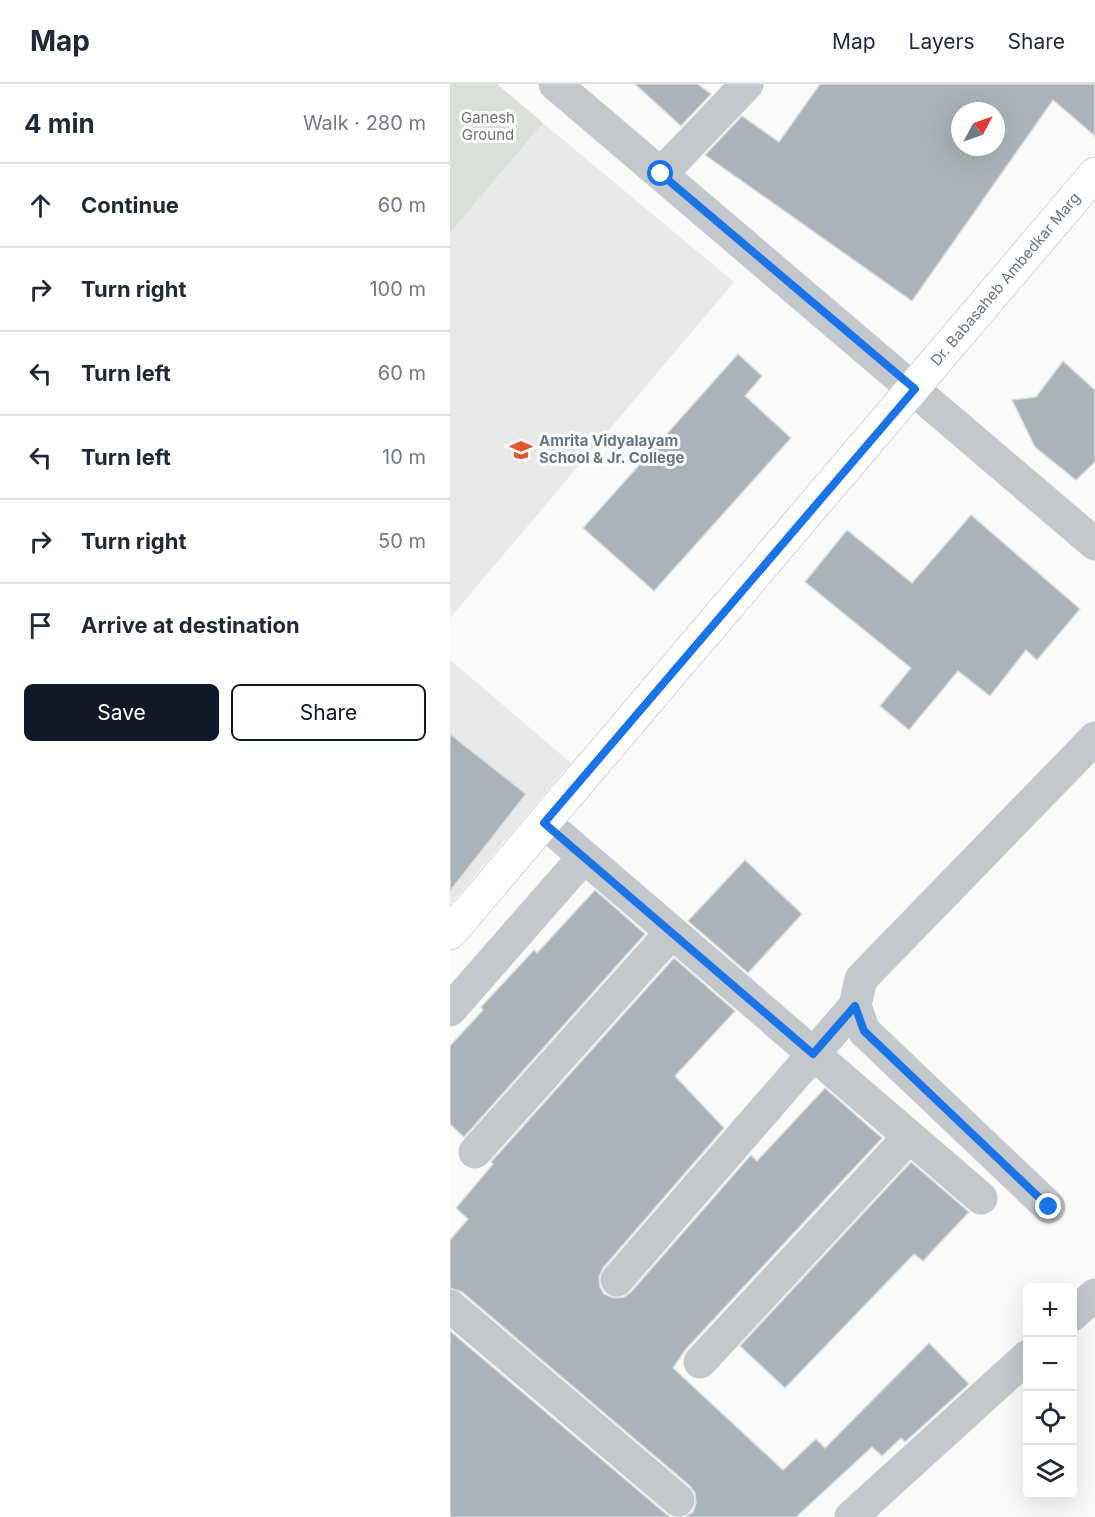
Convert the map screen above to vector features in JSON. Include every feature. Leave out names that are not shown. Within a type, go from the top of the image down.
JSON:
[{"type":"main road","name":"Dr. Babasaheb Ambedkar Marg","points":[[450,933],[915,389],[1095,174]]},
{"type":"street","points":[[555,84],[1095,544]]},
{"type":"street","points":[[661,174],[747,84]]},
{"type":"street","points":[[617,1280],[855,1006],[861,979],[1095,738]]},
{"type":"street","points":[[544,823],[981,1198]]},
{"type":"street","points":[[450,1010],[584,857]]},
{"type":"street","points":[[475,1152],[672,932]]},
{"type":"street","points":[[855,1006],[864,1031],[1049,1207]]},
{"type":"street","points":[[700,1362],[909,1137]]},
{"type":"street","points":[[1077,1311],[1095,1295]]},
{"type":"street","points":[[450,1306],[678,1500]]},
{"type":"street","points":[[850,1517],[1023,1361]]},
{"type":"shaded area","name":"Amrita Vidyalayam School & Jr. College","points":[[543,123],[734,282],[450,618],[450,233]]},
{"type":"shaded area","points":[[450,660],[571,763],[450,905]]},
{"type":"green space","name":"Ganesh Ground","points":[[450,84],[497,84],[543,123],[450,233]]},
{"type":"building","points":[[635,84],[697,84],[711,94],[681,126]]},
{"type":"building","points":[[820,84],[1095,84],[1095,136],[1053,100],[912,301],[705,155],[742,116],[779,142]]},
{"type":"building","points":[[738,354],[762,376],[745,396],[791,438],[654,591],[583,528]]},
{"type":"building","points":[[1063,361],[1095,390],[1095,462],[1076,480],[1035,447],[1012,400],[1036,397]]},
{"type":"building","points":[[971,515],[1080,609],[1037,660],[1026,650],[990,696],[958,671],[909,730],[880,706],[911,668],[805,582],[847,530],[912,583]]},
{"type":"building","points":[[450,734],[526,794],[450,891]]},
{"type":"building","points":[[745,860],[802,914],[748,973],[688,921]]},
{"type":"building","points":[[595,890],[645,934],[464,1137],[450,1124],[450,1046],[483,1010],[481,1007],[534,950],[537,953]]},
{"type":"building","points":[[674,958],[735,1011],[675,1076],[724,1128],[603,1268],[599,1277],[600,1287],[604,1294],[614,1298],[624,1297],[631,1292],[751,1155],[757,1161],[825,1088],[882,1138],[686,1349],[673,1368],[783,1470],[816,1439],[825,1448],[929,1343],[969,1384],[905,1442],[901,1438],[882,1456],[872,1447],[796,1517],[685,1517],[693,1512],[696,1503],[695,1493],[690,1486],[462,1292],[450,1288],[450,1240],[468,1219],[456,1208],[493,1164],[491,1162]]},
{"type":"building","points":[[911,1162],[969,1212],[923,1261],[914,1254],[785,1388],[740,1346]]},
{"type":"building","points":[[450,1331],[666,1514],[671,1517],[450,1517]]},
{"type":"place","name":"Amrita Vidyalayam School & Jr. College","points":[[521,450]]},
{"type":"route","points":[[661,174],[915,389],[544,823],[813,1054],[855,1006],[864,1031],[1049,1207]]}]
